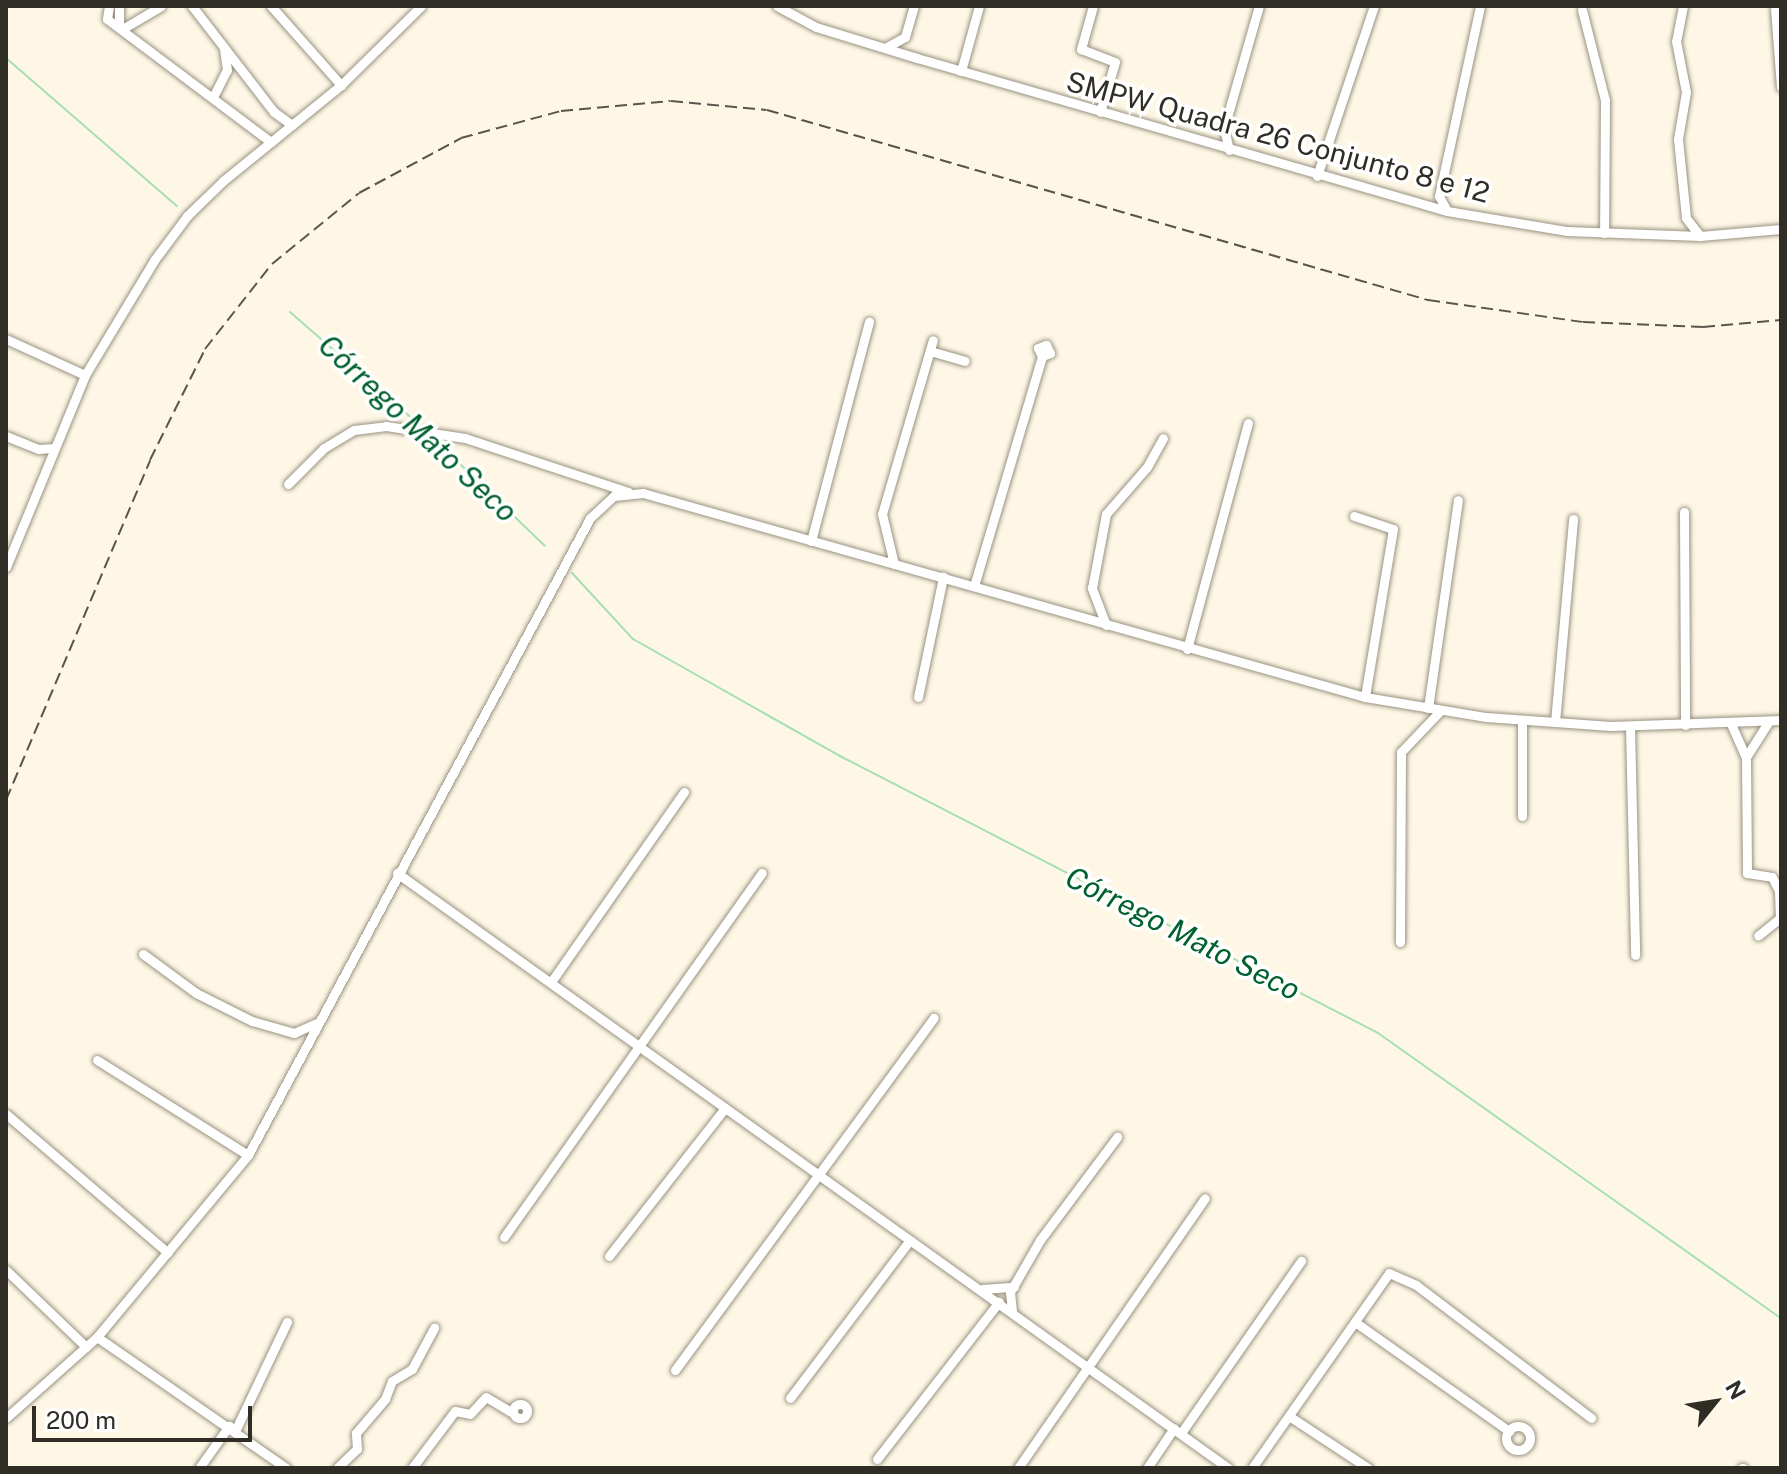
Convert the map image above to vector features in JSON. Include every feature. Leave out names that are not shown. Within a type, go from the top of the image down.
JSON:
[{"type":"street","points":[[109,6],[107,19],[122,26],[271,142]]},
{"type":"street","points":[[119,6],[122,26]]},
{"type":"street","points":[[122,26],[161,6]]},
{"type":"street","points":[[192,6],[274,112],[292,125]]},
{"type":"street","points":[[271,6],[341,85]]},
{"type":"street","name":"SMPW Quadra 26 Conjunto 8 e 12","points":[[777,6],[816,27],[917,58],[1317,176],[1447,211],[1604,233],[1700,236],[1781,229]]},
{"type":"street","points":[[885,48],[905,37],[914,6]]},
{"type":"street","points":[[961,71],[979,6]]},
{"type":"street","points":[[1093,6],[1081,49],[1115,62],[1100,112]]},
{"type":"street","points":[[1229,150],[1224,128],[1259,6]]},
{"type":"street","points":[[1317,176],[1374,6]]},
{"type":"street","points":[[1447,211],[1439,196],[1480,6]]},
{"type":"street","points":[[1683,6],[1676,41],[1686,92],[1678,131],[1686,218],[1700,236]]},
{"type":"street","points":[[6,567],[85,375],[118,314],[187,216],[341,85],[419,7]]},
{"type":"street","points":[[1775,9],[1781,87]]},
{"type":"street","points":[[1582,10],[1605,100],[1604,233]]},
{"type":"street","points":[[905,37],[917,58]]},
{"type":"street","points":[[213,97],[227,70],[224,49]]},
{"type":"street","points":[[1202,142],[1224,128]]},
{"type":"street","points":[[1424,205],[1439,196]]},
{"type":"street","points":[[1669,236],[1686,218]]},
{"type":"street","points":[[811,541],[869,322]]},
{"type":"street","points":[[6,339],[85,375]]},
{"type":"street","points":[[894,564],[882,514],[931,345],[965,361]]},
{"type":"street","points":[[974,586],[1042,356]]},
{"type":"street","points":[[1187,649],[1248,423]]},
{"type":"street","points":[[288,484],[324,448],[354,430],[386,426],[465,438],[628,492],[943,577],[1187,649],[1365,697],[1441,710],[1555,722],[1630,726],[1781,720]]},
{"type":"street","points":[[6,436],[39,449],[55,448]]},
{"type":"street","points":[[1106,625],[1092,588],[1106,514],[1147,467],[1163,438]]},
{"type":"street","points":[[39,449],[49,464]]},
{"type":"street","points":[[6,1418],[97,1337],[248,1155],[590,518],[614,496],[628,492]]},
{"type":"street","points":[[1428,708],[1458,500]]},
{"type":"street","points":[[1684,512],[1685,725]]},
{"type":"street","points":[[1354,516],[1393,529],[1365,697]]},
{"type":"street","points":[[1555,722],[1573,519]]},
{"type":"street","points":[[918,697],[943,577]]},
{"type":"street","points":[[1400,942],[1401,752],[1441,710]]},
{"type":"street","points":[[1522,720],[1522,816]]},
{"type":"street","points":[[1746,757],[1769,721]]},
{"type":"street","points":[[1731,724],[1746,757],[1747,873],[1772,877],[1779,891],[1780,918],[1758,936]]},
{"type":"street","points":[[1630,726],[1635,955]]},
{"type":"street","points":[[551,982],[684,792]]},
{"type":"street","points":[[397,873],[1228,1468]]},
{"type":"street","points":[[504,1237],[762,873]]},
{"type":"street","points":[[143,954],[233,1013],[294,1033],[303,1051]]},
{"type":"street","points":[[675,1370],[934,1018]]},
{"type":"street","points":[[294,1033],[319,1020]]},
{"type":"street","points":[[97,1060],[248,1155]]},
{"type":"street","points":[[609,1256],[725,1108]]},
{"type":"street","points":[[6,1114],[168,1253]]},
{"type":"street","points":[[1012,1311],[1014,1287],[1046,1231],[1117,1137]]},
{"type":"street","points":[[805,1166],[817,1167],[834,1157]]},
{"type":"street","points":[[1018,1468],[1205,1198]]},
{"type":"street","points":[[790,1398],[910,1240]]},
{"type":"street","points":[[1147,1468],[1178,1431],[1301,1261]]},
{"type":"street","points":[[6,1270],[86,1347]]},
{"type":"street","points":[[1252,1468],[1389,1273],[1416,1285],[1591,1418]]},
{"type":"street","points":[[980,1289],[1014,1287]]},
{"type":"street","points":[[877,1459],[999,1302]]},
{"type":"street","points":[[199,1468],[239,1417],[287,1322]]},
{"type":"street","points":[[1355,1322],[1509,1431]]},
{"type":"street","points":[[337,1468],[353,1455],[356,1433],[385,1399],[392,1381],[412,1369],[434,1328]]},
{"type":"street","points":[[97,1337],[286,1468]]},
{"type":"street","points":[[412,1468],[455,1411],[470,1414],[486,1397],[511,1412]]},
{"type":"street","points":[[1289,1416],[1368,1468]]},
{"type":"street","points":[[229,1426],[239,1417]]},
{"type":"waterway","name":"Córrego Mato Seco","points":[[6,58],[177,206]]},
{"type":"waterway","name":"Córrego Mato Seco","points":[[290,312],[424,429]]},
{"type":"waterway","name":"Córrego Mato Seco","points":[[431,436],[545,546]]},
{"type":"waterway","name":"Córrego Mato Seco","points":[[572,573],[633,639],[840,756],[1378,1033],[1781,1318]]},
{"type":"railway","points":[[6,800],[150,460],[205,349],[272,264],[359,193],[461,138],[561,111],[671,101],[767,110],[1428,300],[1583,322],[1703,327],[1781,320]]}]
